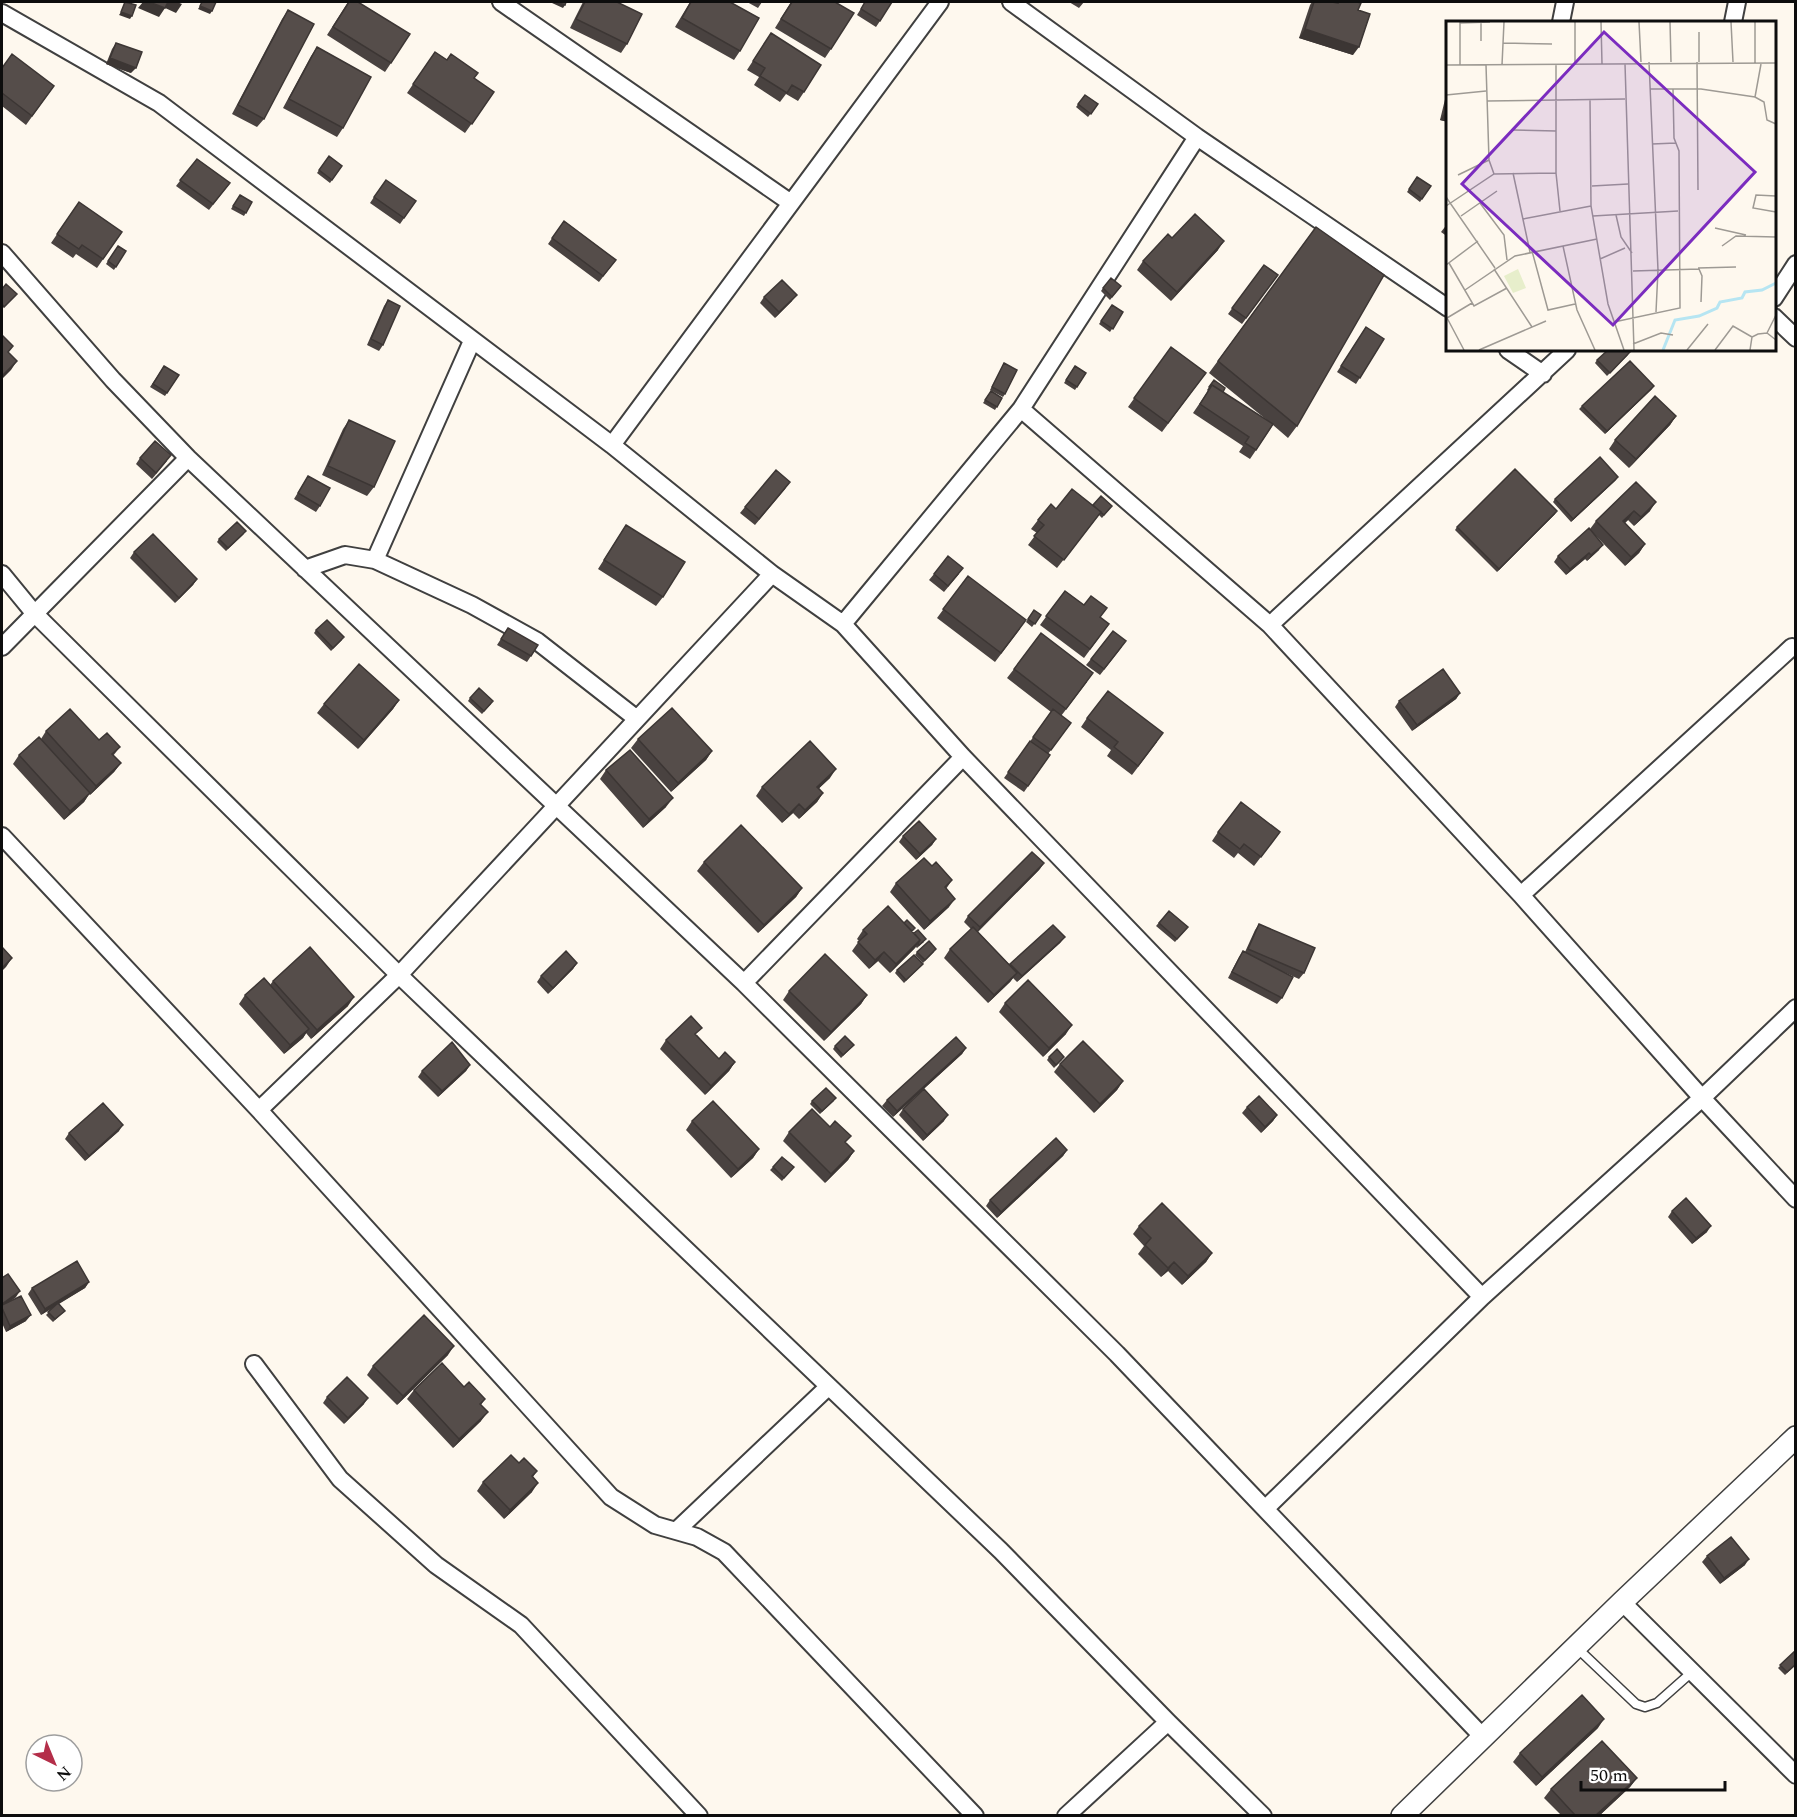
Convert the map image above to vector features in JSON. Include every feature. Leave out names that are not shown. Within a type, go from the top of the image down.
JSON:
[{"type":"street","points":[[501,2],[791,203]]},
{"type":"street","points":[[612,445],[940,2]]},
{"type":"street","points":[[1011,2],[1197,137],[1446,307]]},
{"type":"street","points":[[1561,21],[1565,2]]},
{"type":"street","points":[[1732,21],[1737,2]]},
{"type":"street","points":[[4,19],[159,103],[612,445],[772,573],[843,624],[963,757],[1482,1297]]},
{"type":"street","points":[[843,624],[1021,409],[1197,137]]},
{"type":"street","points":[[2,253],[113,380],[188,458],[744,983],[1117,1354],[1482,1736]]},
{"type":"street","points":[[1776,295],[1796,264]]},
{"type":"street","points":[[1776,319],[1796,338]]},
{"type":"street","points":[[375,560],[472,341]]},
{"type":"street","points":[[1509,351],[1543,374]]},
{"type":"street","points":[[1270,626],[1567,351]]},
{"type":"street","points":[[1021,409],[1270,626],[1521,895],[1702,1098],[1796,1199]]},
{"type":"street","points":[[2,647],[188,458]]},
{"type":"street","points":[[305,569],[345,555],[375,560],[472,605],[537,641],[637,719]]},
{"type":"street","points":[[259,1110],[399,975],[772,573]]},
{"type":"street","points":[[2,574],[34,613],[399,975],[1000,1551],[1263,1815]]},
{"type":"street","points":[[1521,895],[1792,647]]},
{"type":"street","points":[[744,983],[963,757]]},
{"type":"street","points":[[2,836],[259,1110],[611,1497],[655,1525],[697,1537],[724,1552],[975,1815]]},
{"type":"street","points":[[1265,1509],[1482,1297],[1702,1098],[1796,1008]]},
{"type":"street","points":[[254,1364],[340,1479],[436,1565],[521,1625],[699,1815]]},
{"type":"street","points":[[676,1531],[828,1387]]},
{"type":"street","points":[[1402,1815],[1622,1602],[1794,1441]]},
{"type":"street","points":[[1622,1602],[1796,1774]]},
{"type":"street","points":[[1066,1815],[1168,1722]]},
{"type":"lane","points":[[1576,1647],[1636,1704],[1645,1707],[1657,1703],[1692,1672]]},
{"type":"building","points":[[125,2],[136,5],[132,16],[121,12]]},
{"type":"building","points":[[149,2],[168,2],[165,8]]},
{"type":"building","points":[[202,2],[216,2],[212,11],[200,6]]},
{"type":"building","points":[[349,2],[358,2],[410,34],[391,63],[333,27]]},
{"type":"building","points":[[585,2],[617,2],[642,14],[627,44],[576,19]]},
{"type":"building","points":[[691,2],[730,2],[759,18],[740,51],[682,18]]},
{"type":"building","points":[[792,2],[835,2],[854,13],[831,49],[781,19]]},
{"type":"building","points":[[865,2],[892,2],[880,21],[861,9]]},
{"type":"building","points":[[1314,2],[1361,3],[1358,10],[1370,14],[1359,47],[1305,29]]},
{"type":"building","points":[[288,10],[314,24],[264,119],[238,105]]},
{"type":"building","points":[[771,33],[821,65],[804,92],[792,85],[787,93],[760,76],[765,68],[753,61]]},
{"type":"building","points":[[116,43],[142,52],[136,68],[110,58]]},
{"type":"building","points":[[317,47],[371,77],[343,128],[289,99]]},
{"type":"building","points":[[435,52],[447,60],[451,54],[478,73],[474,78],[494,92],[472,124],[413,84]]},
{"type":"building","points":[[12,54],[54,86],[32,116],[2,93],[2,68]]},
{"type":"building","points":[[1085,95],[1098,104],[1091,114],[1078,104]]},
{"type":"building","points":[[329,156],[342,166],[332,180],[319,170]]},
{"type":"building","points":[[197,159],[230,183],[213,204],[180,180]]},
{"type":"building","points":[[1417,177],[1431,186],[1422,199],[1409,189]]},
{"type":"building","points":[[386,180],[416,201],[404,218],[374,197]]},
{"type":"building","points":[[240,195],[252,202],[246,213],[233,206]]},
{"type":"building","points":[[79,202],[122,232],[103,259],[82,245],[79,249],[57,234]]},
{"type":"building","points":[[1195,214],[1224,241],[1177,292],[1143,261],[1168,234],[1172,238]]},
{"type":"building","points":[[564,221],[616,260],[603,276],[552,238]]},
{"type":"building","points":[[1316,227],[1384,275],[1297,426],[1218,361]]},
{"type":"building","points":[[118,246],[126,251],[116,267],[108,261]]},
{"type":"building","points":[[1264,265],[1278,275],[1246,318],[1232,308]]},
{"type":"building","points":[[1111,278],[1121,286],[1112,297],[1103,288]]},
{"type":"building","points":[[782,280],[797,295],[779,312],[764,297]]},
{"type":"building","points":[[6,284],[17,294],[4,307],[2,289]]},
{"type":"building","points":[[388,300],[400,306],[383,345],[371,339]]},
{"type":"building","points":[[1112,305],[1123,312],[1113,329],[1101,321]]},
{"type":"building","points":[[1366,327],[1384,339],[1360,378],[1341,366]]},
{"type":"building","points":[[2,335],[13,346],[8,352],[17,361],[2,376]]},
{"type":"building","points":[[1171,347],[1206,373],[1168,423],[1134,398]]},
{"type":"building","points":[[1607,351],[1630,352],[1610,373],[1597,360]]},
{"type":"building","points":[[1630,361],[1654,386],[1607,431],[1582,406]]},
{"type":"building","points":[[1004,363],[1017,370],[1005,394],[992,387]]},
{"type":"building","points":[[164,366],[179,375],[167,393],[153,384]]},
{"type":"building","points":[[1075,366],[1086,373],[1077,387],[1066,380]]},
{"type":"building","points":[[1214,380],[1225,388],[1223,392],[1212,385],[1209,387]]},
{"type":"building","points":[[1212,385],[1273,424],[1256,450],[1245,443],[1249,437],[1200,404]]},
{"type":"building","points":[[991,391],[1002,398],[997,407],[985,400]]},
{"type":"building","points":[[1655,396],[1676,416],[1636,459],[1615,440]]},
{"type":"building","points":[[349,420],[395,441],[374,487],[328,466]]},
{"type":"building","points":[[155,441],[171,455],[156,473],[140,458]]},
{"type":"building","points":[[1600,457],[1618,477],[1573,519],[1555,499]]},
{"type":"building","points":[[1515,469],[1557,511],[1499,569],[1457,527]]},
{"type":"building","points":[[776,470],[790,482],[759,519],[745,507]]},
{"type":"building","points":[[308,476],[330,488],[320,506],[298,493]]},
{"type":"building","points":[[1636,482],[1656,502],[1641,517],[1634,511],[1623,521],[1645,544],[1631,557],[1596,521]]},
{"type":"building","points":[[1072,489],[1101,512],[1064,560],[1034,536],[1044,525],[1038,520],[1051,504],[1056,509]]},
{"type":"building","points":[[1101,496],[1112,506],[1104,515],[1093,505]]},
{"type":"building","points":[[237,522],[246,531],[228,548],[219,539]]},
{"type":"building","points":[[626,525],[685,562],[663,597],[604,560]]},
{"type":"building","points":[[1589,528],[1603,545],[1570,569],[1558,556]]},
{"type":"building","points":[[153,534],[197,579],[179,598],[134,552]]},
{"type":"building","points":[[948,556],[963,568],[948,586],[934,574]]},
{"type":"building","points":[[968,576],[1026,620],[1001,653],[943,609]]},
{"type":"building","points":[[1065,591],[1084,605],[1091,596],[1107,608],[1100,617],[1109,624],[1090,649],[1046,616]]},
{"type":"building","points":[[1034,610],[1041,615],[1035,624],[1028,619]]},
{"type":"building","points":[[327,620],[344,637],[333,648],[316,630]]},
{"type":"building","points":[[508,628],[538,645],[531,656],[501,639]]},
{"type":"building","points":[[1113,631],[1126,641],[1104,669],[1091,659]]},
{"type":"building","points":[[1041,633],[1093,673],[1066,709],[1014,669]]},
{"type":"building","points":[[359,664],[399,700],[364,740],[324,704]]},
{"type":"building","points":[[1443,669],[1460,693],[1417,725],[1399,701]]},
{"type":"building","points":[[479,688],[493,701],[484,711],[470,698]]},
{"type":"building","points":[[1108,691],[1163,733],[1138,766],[1114,747],[1118,742],[1087,718]]},
{"type":"building","points":[[672,708],[712,751],[678,783],[638,739]]},
{"type":"building","points":[[70,709],[99,740],[107,733],[120,747],[112,754],[121,763],[96,786],[46,731]]},
{"type":"building","points":[[1053,709],[1071,723],[1051,750],[1033,737]]},
{"type":"building","points":[[39,737],[90,793],[70,811],[19,755]]},
{"type":"building","points":[[810,741],[836,769],[817,787],[823,793],[805,810],[799,804],[789,814],[762,787]]},
{"type":"building","points":[[1030,741],[1050,755],[1028,786],[1008,772]]},
{"type":"building","points":[[630,750],[673,798],[649,819],[606,770]]},
{"type":"building","points":[[1241,802],[1280,832],[1261,857],[1244,844],[1240,849],[1218,832]]},
{"type":"building","points":[[919,821],[936,839],[920,854],[903,836]]},
{"type":"building","points":[[741,825],[802,888],[764,925],[704,862]]},
{"type":"building","points":[[1032,852],[1044,863],[980,927],[968,916]]},
{"type":"building","points":[[924,858],[932,866],[936,862],[952,880],[945,887],[955,899],[930,921],[896,883]]},
{"type":"building","points":[[888,906],[920,940],[896,964],[884,952],[875,960],[858,942],[867,934],[863,930]]},
{"type":"building","points":[[1169,911],[1188,927],[1177,939],[1159,923]]},
{"type":"building","points":[[907,920],[915,928],[912,931],[904,923]]},
{"type":"building","points":[[1259,924],[1315,948],[1304,973],[1248,949]]},
{"type":"building","points":[[1053,925],[1065,937],[1022,976],[1010,964]]},
{"type":"building","points":[[973,927],[1017,973],[994,995],[950,949]]},
{"type":"building","points":[[918,930],[926,939],[919,945],[920,940],[914,933]]},
{"type":"building","points":[[929,941],[936,949],[925,960],[917,952]]},
{"type":"building","points":[[2,947],[12,958],[2,968]]},
{"type":"building","points":[[310,947],[354,997],[317,1030],[273,981]]},
{"type":"building","points":[[566,951],[577,963],[553,988],[541,976]]},
{"type":"building","points":[[1243,951],[1293,977],[1282,998],[1232,972]]},
{"type":"building","points":[[825,954],[867,995],[831,1032],[789,991]]},
{"type":"building","points":[[914,955],[923,964],[906,980],[897,970]]},
{"type":"building","points":[[264,978],[309,1029],[290,1045],[245,995]]},
{"type":"building","points":[[1028,980],[1072,1025],[1049,1048],[1005,1003]]},
{"type":"building","points":[[691,1016],[702,1028],[695,1034],[719,1059],[725,1052],[735,1062],[711,1086],[666,1040]]},
{"type":"building","points":[[845,1036],[854,1045],[843,1055],[835,1046]]},
{"type":"building","points":[[956,1037],[966,1048],[897,1111],[887,1100]]},
{"type":"building","points":[[1083,1041],[1123,1081],[1100,1104],[1060,1064]]},
{"type":"building","points":[[452,1042],[470,1065],[442,1091],[422,1071]]},
{"type":"building","points":[[1057,1049],[1064,1057],[1056,1065],[1049,1057]]},
{"type":"building","points":[[826,1088],[836,1098],[822,1111],[812,1101]]},
{"type":"building","points":[[924,1089],[948,1115],[927,1135],[903,1109]]},
{"type":"building","points":[[1259,1096],[1277,1115],[1265,1127],[1247,1107]]},
{"type":"building","points":[[713,1101],[759,1149],[738,1169],[692,1121]]},
{"type":"building","points":[[103,1103],[123,1125],[89,1156],[69,1133]]},
{"type":"building","points":[[812,1109],[830,1127],[835,1121],[851,1136],[845,1142],[854,1151],[831,1174],[789,1132]]},
{"type":"building","points":[[1056,1138],[1067,1150],[1001,1212],[990,1200]]},
{"type":"building","points":[[782,1157],[794,1167],[784,1178],[773,1167]]},
{"type":"building","points":[[1686,1198],[1711,1226],[1696,1238],[1672,1211]]},
{"type":"building","points":[[1162,1203],[1212,1253],[1188,1276],[1174,1262],[1168,1268],[1145,1245],[1151,1238],[1139,1226]]},
{"type":"building","points":[[77,1261],[89,1282],[45,1309],[32,1288]]},
{"type":"building","points":[[8,1274],[20,1291],[2,1304],[2,1278]]},
{"type":"building","points":[[21,1296],[31,1315],[10,1326],[2,1305]]},
{"type":"building","points":[[58,1303],[65,1311],[55,1319],[48,1312]]},
{"type":"building","points":[[424,1315],[454,1346],[403,1396],[373,1366]]},
{"type":"building","points":[[442,1363],[464,1387],[469,1382],[485,1399],[480,1404],[488,1412],[459,1439],[414,1390]]},
{"type":"building","points":[[347,1377],[368,1398],[348,1418],[327,1397]]},
{"type":"building","points":[[511,1455],[519,1463],[524,1458],[537,1471],[532,1476],[538,1483],[510,1510],[483,1482]]},
{"type":"building","points":[[1731,1537],[1749,1559],[1724,1578],[1707,1556]]},
{"type":"building","points":[[1796,1650],[1796,1664],[1787,1672],[1780,1665]]},
{"type":"building","points":[[1582,1695],[1604,1719],[1542,1777],[1520,1753]]},
{"type":"building","points":[[1602,1741],[1637,1778],[1596,1815],[1575,1815],[1551,1789]]}]
